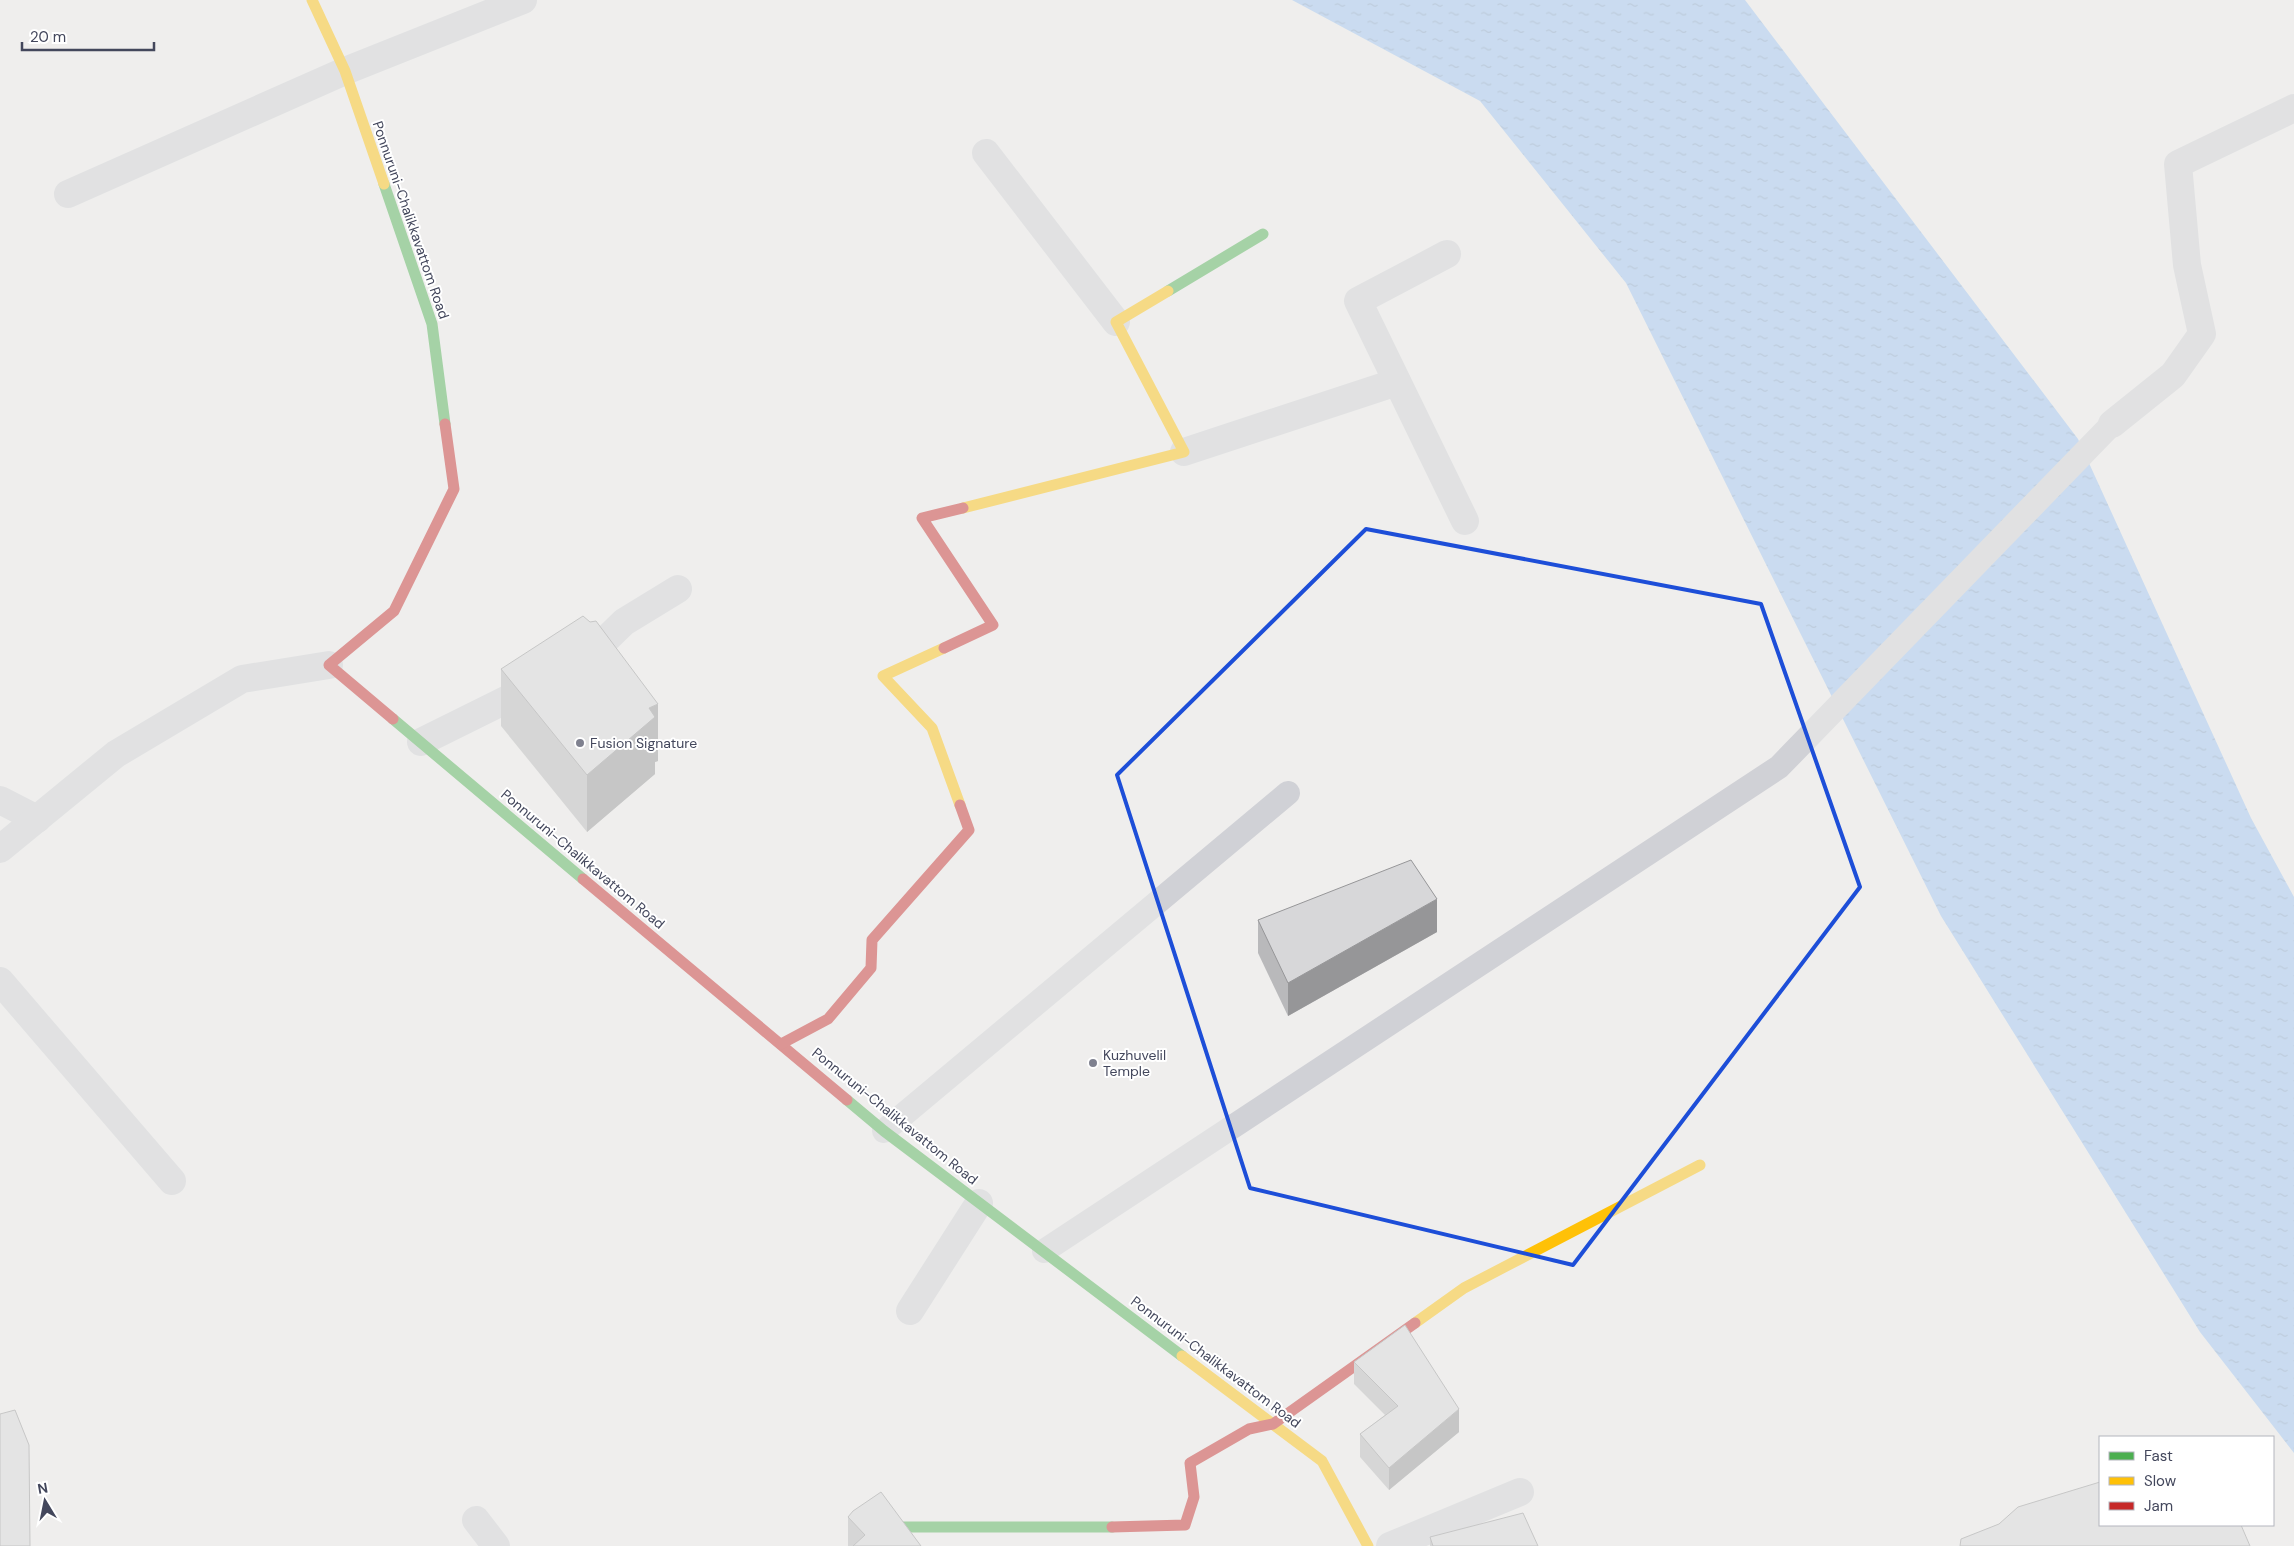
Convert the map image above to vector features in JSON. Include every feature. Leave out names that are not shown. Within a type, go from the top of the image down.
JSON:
[{"type":"street","name":"Ponnuruni-Chalikkavattom Road","points":[[312,0],[344,71],[432,324],[454,489],[394,611],[329,665],[884,1131],[1322,1461],[1368,1546]]},
{"type":"street","points":[[68,194],[344,71],[523,0]]},
{"type":"street","points":[[2112,424],[2173,375],[2202,334],[2187,265],[2178,164],[2294,108]]},
{"type":"street","points":[[986,153],[1116,322],[1184,452]]},
{"type":"street","points":[[1116,322],[1263,234]]},
{"type":"street","points":[[1447,254],[1358,301],[1465,521]]},
{"type":"street","points":[[781,1044],[828,1019],[871,968],[872,940],[969,830],[932,728],[883,676],[993,625],[922,518],[1184,452],[1397,382]]},
{"type":"street","points":[[421,742],[501,704],[588,657],[624,622],[678,589]]},
{"type":"street","points":[[0,848],[116,754],[242,679],[329,665]]},
{"type":"street","points":[[0,800],[37,818]]},
{"type":"street","points":[[0,982],[172,1181]]},
{"type":"street","points":[[856,1546],[898,1527],[1014,1529],[1185,1525],[1194,1497],[1190,1463],[1249,1429],[1273,1424],[1464,1288],[1700,1165]]},
{"type":"street","points":[[910,1311],[979,1203]]},
{"type":"street","points":[[1390,1546],[1520,1492]]},
{"type":"street","points":[[476,1520],[496,1546]]},
{"type":"lane","points":[[1044,1251],[1779,767],[2112,424]]},
{"type":"lane","points":[[884,1131],[1288,793]]},
{"type":"highlighted area","points":[[1366,529],[1761,604],[1860,887],[1573,1265],[1250,1188],[1117,775]]},
{"type":"water","points":[[1292,0],[1745,0],[2078,439],[2251,818],[2294,897],[2294,1453],[2200,1332],[1941,916],[1626,283],[1480,101]]},
{"type":"building","points":[[583,616],[590,622],[596,621],[658,704],[649,708],[655,717],[587,775],[501,669]]},
{"type":"building","points":[[1411,860],[1437,899],[1288,983],[1258,920]]},
{"type":"building","points":[[1405,1325],[1459,1409],[1389,1468],[1360,1434],[1398,1406],[1354,1362]]},
{"type":"building","points":[[15,1410],[29,1445],[30,1546],[0,1546],[0,1414]]},
{"type":"building","points":[[2099,1482],[2099,1526],[2241,1526],[2250,1546],[1960,1546],[1961,1539],[1999,1524],[2018,1507]]},
{"type":"building","points":[[881,1492],[921,1546],[853,1546],[865,1535],[848,1517],[853,1511]]},
{"type":"building","points":[[1523,1513],[1538,1546],[1433,1546],[1430,1537]]},
{"type":"traffic: fast","points":[[384,184],[432,324],[445,424]]},
{"type":"traffic: fast","points":[[1168,291],[1263,234]]},
{"type":"traffic: fast","points":[[393,719],[583,879]]},
{"type":"traffic: fast","points":[[847,1100],[884,1131],[1182,1356]]},
{"type":"traffic: fast","points":[[855,1546],[898,1527],[1112,1527]]},
{"type":"traffic: slow","points":[[312,0],[345,71],[384,184]]},
{"type":"traffic: slow","points":[[963,508],[1184,452],[1116,322],[1168,291]]},
{"type":"traffic: slow","points":[[944,648],[883,676],[932,728],[960,805]]},
{"type":"traffic: slow","points":[[1415,1323],[1464,1288],[1700,1165]]},
{"type":"traffic: slow","points":[[1182,1356],[1322,1461],[1368,1546]]},
{"type":"traffic: jam","points":[[393,719],[329,665],[394,611],[454,489],[445,424]]},
{"type":"traffic: jam","points":[[944,648],[993,625],[922,518],[963,508]]},
{"type":"traffic: jam","points":[[781,1044],[828,1019],[871,968],[872,940],[969,830],[960,805]]},
{"type":"traffic: jam","points":[[583,879],[847,1100]]},
{"type":"traffic: jam","points":[[1112,1527],[1185,1525],[1194,1497],[1190,1463],[1249,1429],[1273,1424],[1415,1323]]},
{"type":"place","name":"Fusion Signature","points":[[580,743]]},
{"type":"place","name":"Kuzhuvelil Temple","points":[[1093,1063]]}]
